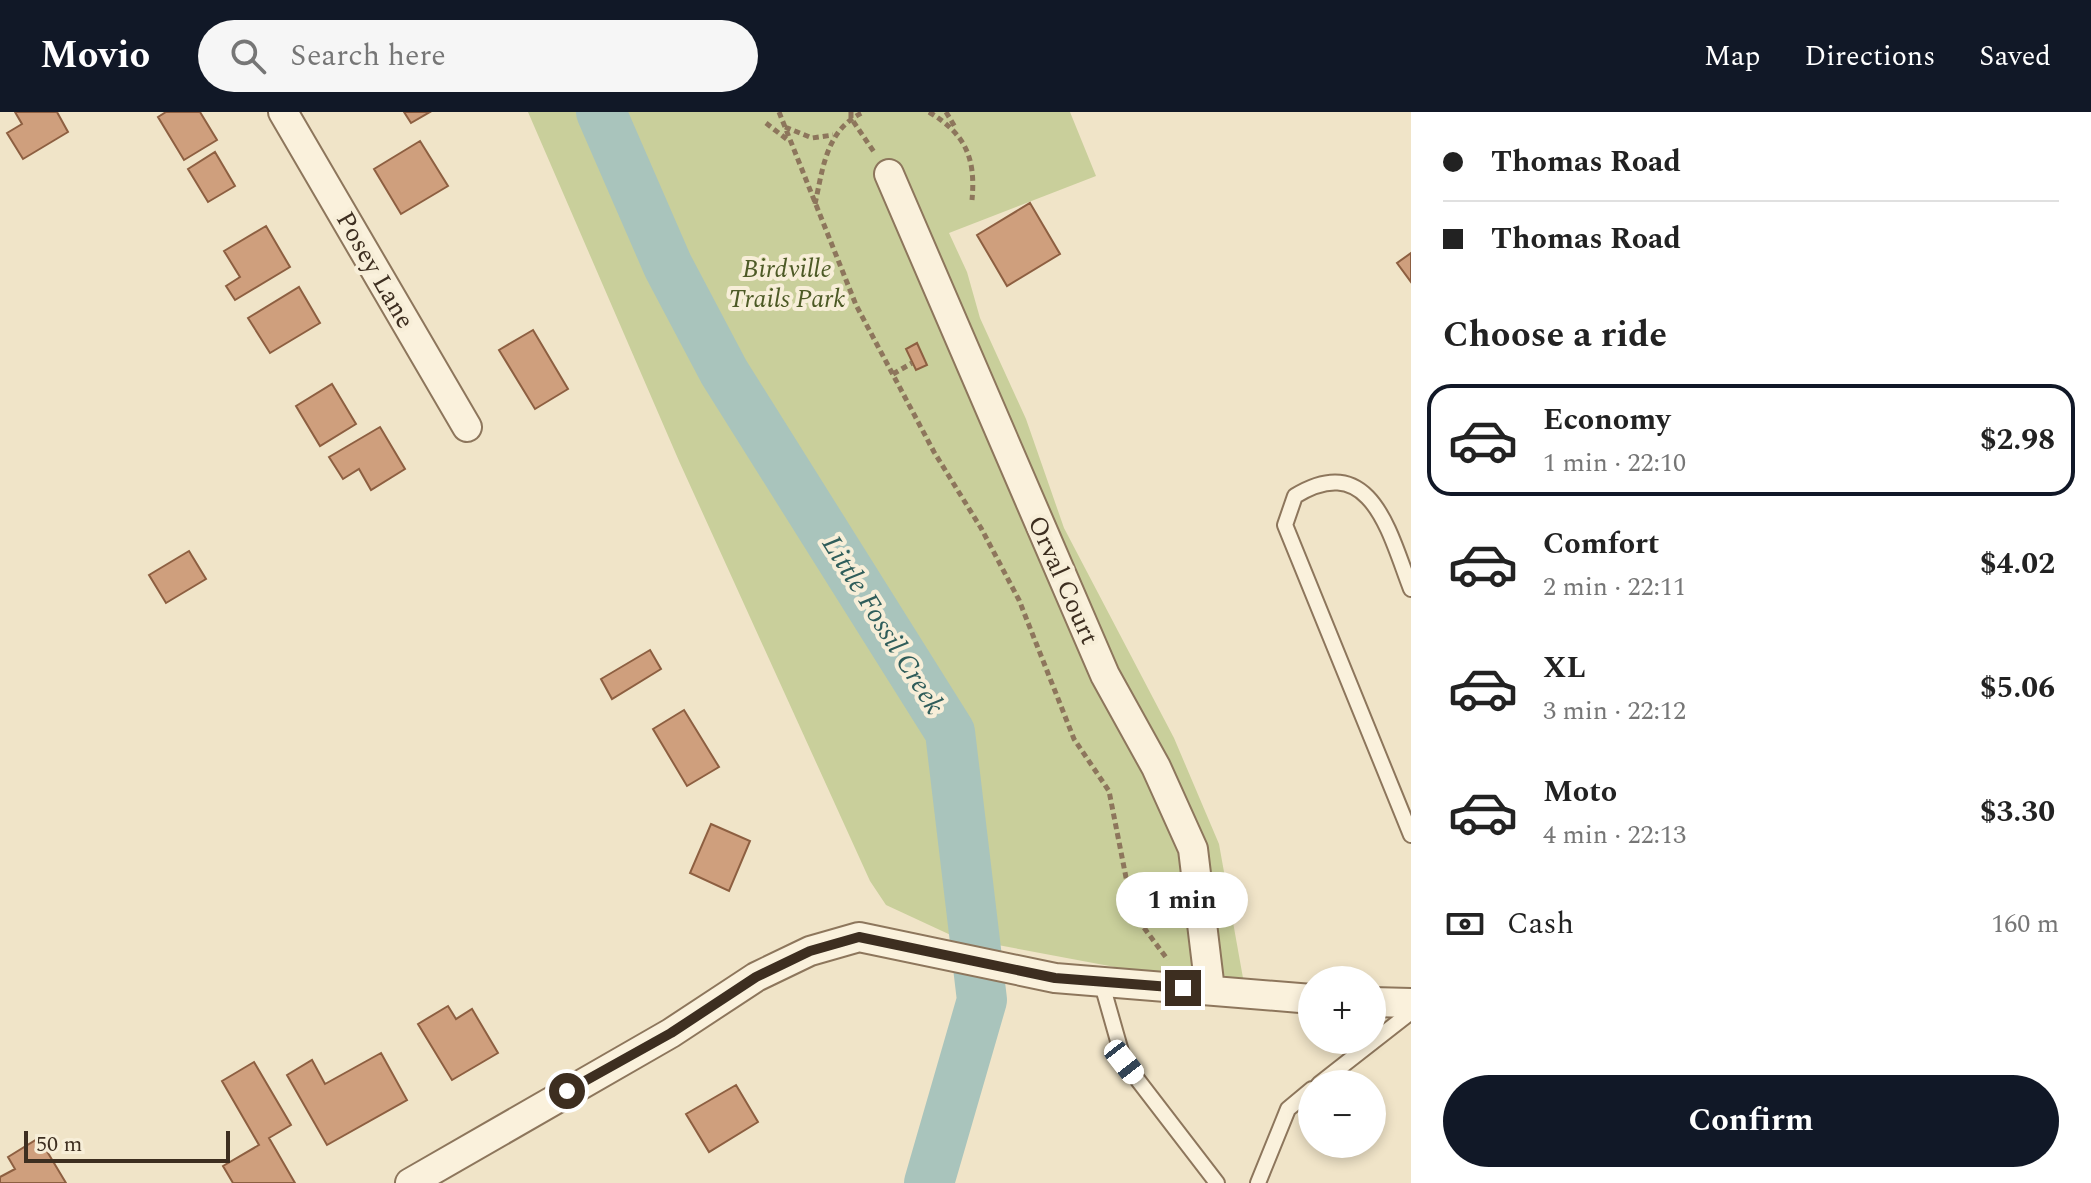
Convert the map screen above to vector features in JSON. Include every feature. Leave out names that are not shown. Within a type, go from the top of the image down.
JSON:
[{"type":"street","name":"Posey Lane","points":[[283,112],[467,427]]},
{"type":"street","name":"Orval Court","points":[[889,174],[1105,675],[1156,767],[1193,849],[1210,990]]},
{"type":"street","points":[[410,1183],[671,1033],[756,977],[810,951],[859,937],[1033,973],[1298,998]]},
{"type":"street","points":[[1386,1002],[1411,1003]]},
{"type":"lane","points":[[1411,589],[1388,531],[1368,496],[1343,480],[1315,484],[1295,496],[1285,525],[1411,835]]},
{"type":"lane","points":[[1101,981],[1124,1062],[1217,1183]]},
{"type":"lane","points":[[1337,1070],[1411,1012]]},
{"type":"lane","points":[[1258,1183],[1288,1109],[1298,1101]]},
{"type":"path","points":[[779,112],[856,305],[1006,576],[1074,739],[1109,791],[1133,913],[1175,971],[1210,990]]},
{"type":"path","points":[[815,205],[825,157],[834,135],[851,115],[864,112]]},
{"type":"path","points":[[929,112],[955,128]]},
{"type":"path","points":[[946,112],[969,155],[974,181],[972,200]]},
{"type":"path","points":[[851,115],[889,174]]},
{"type":"path","points":[[766,123],[790,141]]},
{"type":"path","points":[[785,126],[812,138],[834,135]]},
{"type":"path","points":[[893,374],[912,363]]},
{"type":"green space","name":"Birdville Trails Park","points":[[528,112],[1070,112],[1096,176],[949,233],[967,272],[980,318],[1026,419],[1064,528],[1174,738],[1219,844],[1243,978],[1136,971],[955,937],[886,905],[870,881],[679,461]]},
{"type":"building","points":[[15,112],[57,112],[68,132],[23,159],[7,133],[22,124]]},
{"type":"building","points":[[166,112],[200,112],[217,140],[184,160],[158,117]]},
{"type":"building","points":[[404,112],[430,112],[411,123]]},
{"type":"building","points":[[420,141],[448,186],[401,214],[374,169]]},
{"type":"building","points":[[215,152],[235,186],[208,202],[188,169]]},
{"type":"building","points":[[1030,203],[1060,254],[1007,286],[977,235]]},
{"type":"building","points":[[266,226],[290,267],[235,300],[226,286],[240,277],[224,251]]},
{"type":"building","points":[[1411,253],[1411,282],[1397,263]]},
{"type":"building","points":[[299,287],[320,323],[270,353],[248,318]]},
{"type":"building","points":[[533,330],[568,389],[535,409],[499,350]]},
{"type":"building","points":[[917,343],[927,365],[916,370],[906,349]]},
{"type":"building","points":[[332,384],[356,424],[320,446],[296,406]]},
{"type":"building","points":[[380,427],[405,469],[371,490],[359,469],[343,479],[329,457]]},
{"type":"building","points":[[189,551],[206,579],[166,603],[149,575]]},
{"type":"building","points":[[650,650],[661,669],[612,699],[601,679]]},
{"type":"building","points":[[684,710],[719,767],[687,786],[653,729]]},
{"type":"building","points":[[711,824],[750,841],[729,891],[690,873]]},
{"type":"building","points":[[448,1006],[456,1019],[472,1009],[498,1053],[452,1080],[418,1024]]},
{"type":"building","points":[[381,1053],[407,1100],[327,1145],[287,1075],[312,1060],[325,1084]]},
{"type":"building","points":[[254,1062],[291,1125],[269,1138],[295,1183],[233,1183],[223,1166],[259,1145],[222,1081]]},
{"type":"building","points":[[736,1085],[758,1122],[709,1152],[686,1114]]},
{"type":"building","points":[[39,1138],[66,1183],[0,1183],[0,1177],[15,1169],[8,1157]]},
{"type":"waterway","name":"Little Fossil Creek","points":[[601,112],[668,266],[724,372],[950,732],[982,1000],[929,1183]]},
{"type":"route","points":[[567,1091],[671,1033],[756,977],[810,951],[859,937],[1055,978],[1183,988]]}]
